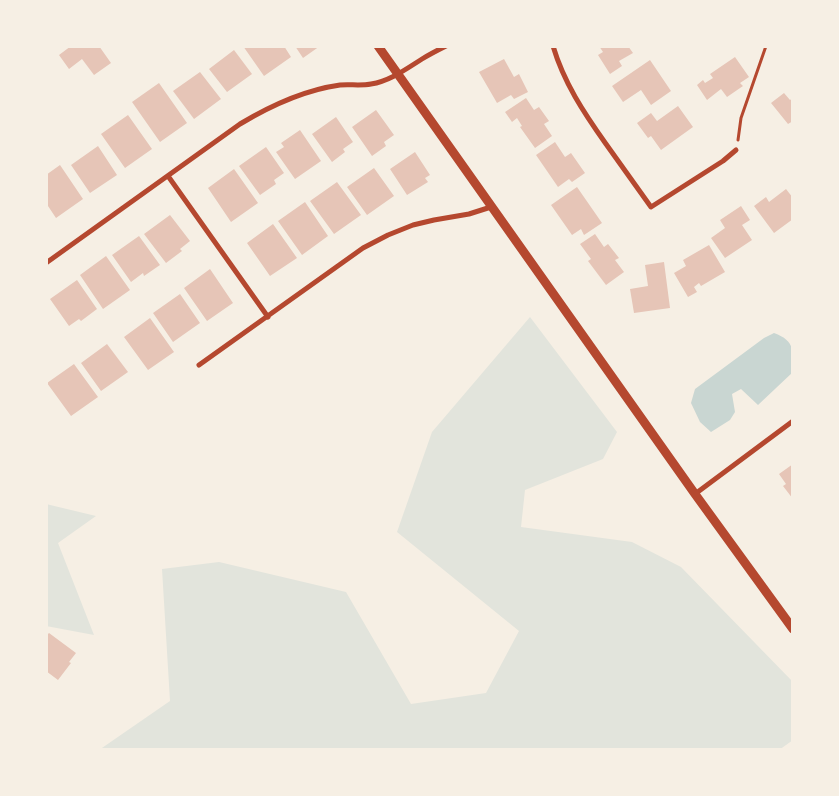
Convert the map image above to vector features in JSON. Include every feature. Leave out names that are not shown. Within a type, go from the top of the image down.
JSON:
[{"type":"street","points":[[378,46],[793,629]]},
{"type":"street","points":[[46,263],[240,124],[260,112],[314,91],[340,85],[371,84],[398,75],[446,46]]},
{"type":"street","points":[[553,46],[569,87],[583,111],[651,207],[723,161],[736,150]]},
{"type":"street","points":[[168,176],[268,317]]},
{"type":"street","points":[[200,365],[363,248],[413,225],[469,214],[491,207]]},
{"type":"street","points":[[696,494],[793,422]]},
{"type":"path","points":[[736,150],[740,118],[766,46]]},
{"type":"shaded area","points":[[530,317],[617,432],[603,459],[525,490],[521,527],[632,542],[681,567],[793,682],[793,740],[779,750],[99,750],[170,701],[162,569],[219,562],[346,592],[411,704],[486,693],[519,631],[397,532],[432,432]]},
{"type":"shaded area","points":[[774,333],[786,340],[792,348],[793,372],[758,405],[741,389],[732,394],[735,412],[730,420],[711,432],[700,422],[691,403],[695,389],[764,338]]},
{"type":"shaded area","points":[[46,504],[96,516],[58,543],[94,635],[46,626]]},
{"type":"building","points":[[71,46],[99,46],[111,63],[94,75],[82,59],[69,69],[59,55]]},
{"type":"building","points":[[243,46],[284,46],[291,57],[264,76]]},
{"type":"building","points":[[295,46],[320,46],[303,58]]},
{"type":"building","points":[[599,46],[628,46],[633,53],[619,61],[622,66],[610,74],[598,55],[603,52]]},
{"type":"building","points":[[234,50],[252,74],[227,92],[209,69]]},
{"type":"building","points":[[735,57],[749,77],[740,83],[743,86],[727,97],[721,89],[707,100],[697,85],[703,80],[705,83],[713,78],[710,74]]},
{"type":"building","points":[[504,59],[514,77],[519,74],[528,92],[514,99],[511,95],[497,103],[479,72]]},
{"type":"building","points":[[650,60],[671,91],[651,105],[641,90],[623,102],[612,86]]},
{"type":"building","points":[[200,72],[221,99],[194,119],[173,91]]},
{"type":"building","points":[[159,83],[187,123],[160,142],[132,102]]},
{"type":"building","points":[[784,93],[790,100],[793,98],[793,121],[788,124],[771,103]]},
{"type":"building","points":[[526,98],[534,110],[539,107],[549,121],[544,124],[552,136],[535,148],[520,127],[522,126],[517,118],[512,122],[505,112]]},
{"type":"building","points":[[678,106],[693,127],[661,150],[651,136],[648,138],[637,123],[651,113],[657,121]]},
{"type":"building","points":[[376,110],[394,135],[384,142],[386,146],[372,156],[352,127]]},
{"type":"building","points":[[128,115],[152,149],[125,168],[101,134]]},
{"type":"building","points":[[336,117],[353,142],[343,149],[345,152],[332,162],[312,134]]},
{"type":"building","points":[[300,130],[321,161],[295,179],[276,152],[284,147],[281,143]]},
{"type":"building","points":[[555,142],[565,157],[571,153],[585,173],[572,182],[569,179],[558,187],[536,155]]},
{"type":"building","points":[[98,146],[117,175],[90,193],[71,165]]},
{"type":"building","points":[[266,147],[284,173],[274,180],[276,184],[260,195],[239,166]]},
{"type":"building","points":[[415,152],[430,175],[425,178],[428,182],[407,195],[390,169]]},
{"type":"building","points":[[60,165],[83,199],[56,218],[46,203],[46,175]]},
{"type":"building","points":[[374,168],[394,196],[367,215],[347,187]]},
{"type":"building","points":[[234,169],[258,203],[231,222],[208,188]]},
{"type":"building","points":[[337,182],[361,215],[334,234],[310,201]]},
{"type":"building","points":[[577,187],[602,223],[584,235],[581,229],[572,235],[551,205]]},
{"type":"building","points":[[786,189],[793,198],[793,219],[774,233],[754,206],[766,197],[769,202]]},
{"type":"building","points":[[305,202],[328,236],[302,255],[278,221]]},
{"type":"building","points":[[741,206],[750,220],[742,225],[752,240],[725,258],[711,238],[725,228],[720,220]]},
{"type":"building","points":[[170,215],[190,241],[180,249],[182,251],[166,263],[144,234]]},
{"type":"building","points":[[273,224],[297,258],[270,276],[247,243]]},
{"type":"building","points":[[595,234],[604,247],[608,244],[619,258],[615,260],[624,272],[606,285],[588,261],[591,259],[580,244]]},
{"type":"building","points":[[139,236],[160,265],[144,276],[143,273],[131,282],[112,255]]},
{"type":"building","points":[[709,245],[725,272],[701,286],[699,283],[694,287],[697,292],[688,297],[674,273],[686,266],[683,260]]},
{"type":"building","points":[[106,256],[130,290],[103,309],[80,275]]},
{"type":"building","points":[[664,262],[670,308],[634,313],[630,289],[648,286],[645,265]]},
{"type":"building","points":[[210,269],[233,303],[207,321],[184,288]]},
{"type":"building","points":[[77,280],[97,309],[81,321],[79,319],[69,326],[50,299]]},
{"type":"building","points":[[180,294],[200,323],[173,342],[153,313]]},
{"type":"building","points":[[150,318],[174,352],[148,370],[124,337]]},
{"type":"building","points":[[107,344],[128,372],[101,391],[81,363]]},
{"type":"building","points":[[74,364],[98,397],[71,416],[47,383]]},
{"type":"building","points":[[793,464],[793,499],[783,486],[786,484],[779,474]]},
{"type":"building","points":[[49,633],[76,653],[58,680],[46,671],[46,636]]}]
